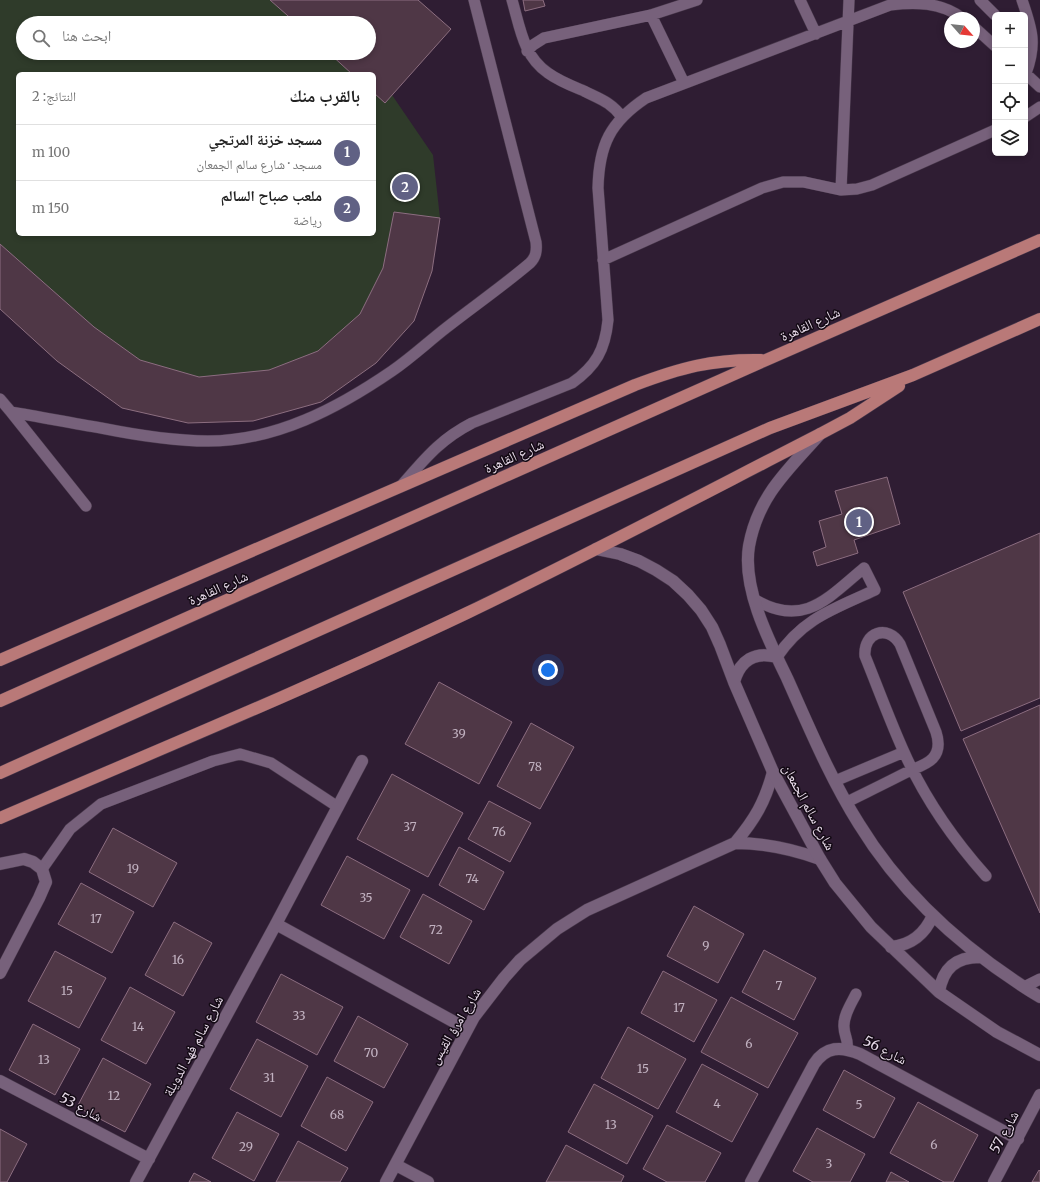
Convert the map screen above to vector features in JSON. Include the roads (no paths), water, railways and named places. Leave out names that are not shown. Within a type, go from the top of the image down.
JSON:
[{"type":"main road","name":"شارع القاهرة","points":[[0,701],[766,360],[1040,240]]},
{"type":"main road","points":[[0,773],[770,428],[913,376],[1040,319]]},
{"type":"main road","points":[[0,660],[635,385],[686,367],[713,362],[766,360]]},
{"type":"main road","points":[[0,818],[339,673],[468,612],[596,549],[820,434],[875,402],[913,376]]},
{"type":"street","points":[[820,434],[774,486],[762,506],[749,548],[748,571],[754,599],[768,639],[835,781],[862,829],[885,862],[933,915],[980,957],[1040,997]]},
{"type":"street","name":"شارع سالم الجمعان","points":[[596,549],[620,554],[639,561],[656,570],[673,581],[701,610],[712,627],[773,772],[820,859],[852,906],[891,947],[939,992],[997,1032],[1040,1055]]},
{"type":"street","points":[[734,682],[736,673],[749,659],[758,655],[777,657]]},
{"type":"street","name":"شارع سالم فهد الدويلة","points":[[136,1182],[276,924],[362,761]]},
{"type":"street","name":"شارع امرؤ القيس","points":[[735,843],[759,810],[767,792],[773,772]]},
{"type":"street","name":"شارع امرؤ القيس","points":[[386,1182],[467,1029],[487,999],[504,978],[536,946],[557,929],[587,910],[735,843],[757,843],[778,846],[820,859]]},
{"type":"street","points":[[0,864],[24,859],[33,862],[42,869],[46,882],[0,973]]},
{"type":"street","points":[[891,947],[900,946],[917,938],[929,924],[933,915]]},
{"type":"street","points":[[276,924],[467,1029]]},
{"type":"street","points":[[939,992],[945,973],[952,965],[960,960],[970,957],[980,957]]},
{"type":"street","name":"شارع 56","points":[[751,1182],[818,1058],[829,1051],[836,1049],[847,1049],[860,1054],[1018,1139]]},
{"type":"street","name":"شارع 53","points":[[0,1081],[149,1159]]},
{"type":"street","name":"شارع 57","points":[[994,1182],[1040,1095]]},
{"type":"street","points":[[396,1165],[428,1182]]},
{"type":"lane","points":[[11,412],[142,436],[174,440],[209,441],[243,438],[275,432],[305,421],[335,406],[393,370],[530,263],[536,252],[536,242],[474,0]]},
{"type":"lane","points":[[512,0],[522,39],[527,50],[536,63],[549,74],[610,104],[622,117]]},
{"type":"lane","points":[[527,50],[544,38],[651,15],[698,0]]},
{"type":"lane","points":[[841,190],[849,0]]},
{"type":"lane","points":[[980,0],[993,12]]},
{"type":"lane","points":[[1022,0],[1031,24],[1033,49],[1028,64]]},
{"type":"lane","points":[[803,1],[816,34]]},
{"type":"lane","points":[[401,486],[434,448],[458,430],[472,423],[572,384],[584,375],[602,350],[607,335],[608,320],[598,188],[598,167],[604,147],[613,129],[632,107],[646,98],[684,83],[890,6],[907,3],[925,4],[942,8],[950,12]]},
{"type":"lane","points":[[651,15],[684,83]]},
{"type":"lane","points":[[980,32],[992,43]]},
{"type":"lane","points":[[1028,76],[1040,87]]},
{"type":"lane","points":[[1028,115],[1040,107]]},
{"type":"lane","points":[[603,260],[762,188],[783,182],[804,182],[841,190],[857,189],[872,185],[992,131]]},
{"type":"lane","points":[[0,399],[86,506]]},
{"type":"lane","points":[[754,599],[776,609],[789,611],[814,607],[825,601],[864,568],[875,590],[816,618],[794,635],[777,657]]},
{"type":"lane","points":[[847,802],[912,770],[932,760],[937,753],[939,746],[939,739],[900,644],[897,639],[887,633],[880,633],[869,638],[866,644],[865,656],[904,752],[912,770],[940,817],[955,839],[986,876]]},
{"type":"lane","points":[[835,781],[904,752]]},
{"type":"lane","points":[[42,869],[70,829],[101,804],[213,761],[240,754],[271,763],[338,807]]},
{"type":"lane","points":[[1024,987],[1040,979]]},
{"type":"lane","points":[[847,1049],[848,1042],[844,1022],[856,994]]},
{"type":"place","name":"ملعب صباح السالم","points":[[405,187]]},
{"type":"place","name":"مسجد خزنة المرتجي","points":[[859,522]]}]
